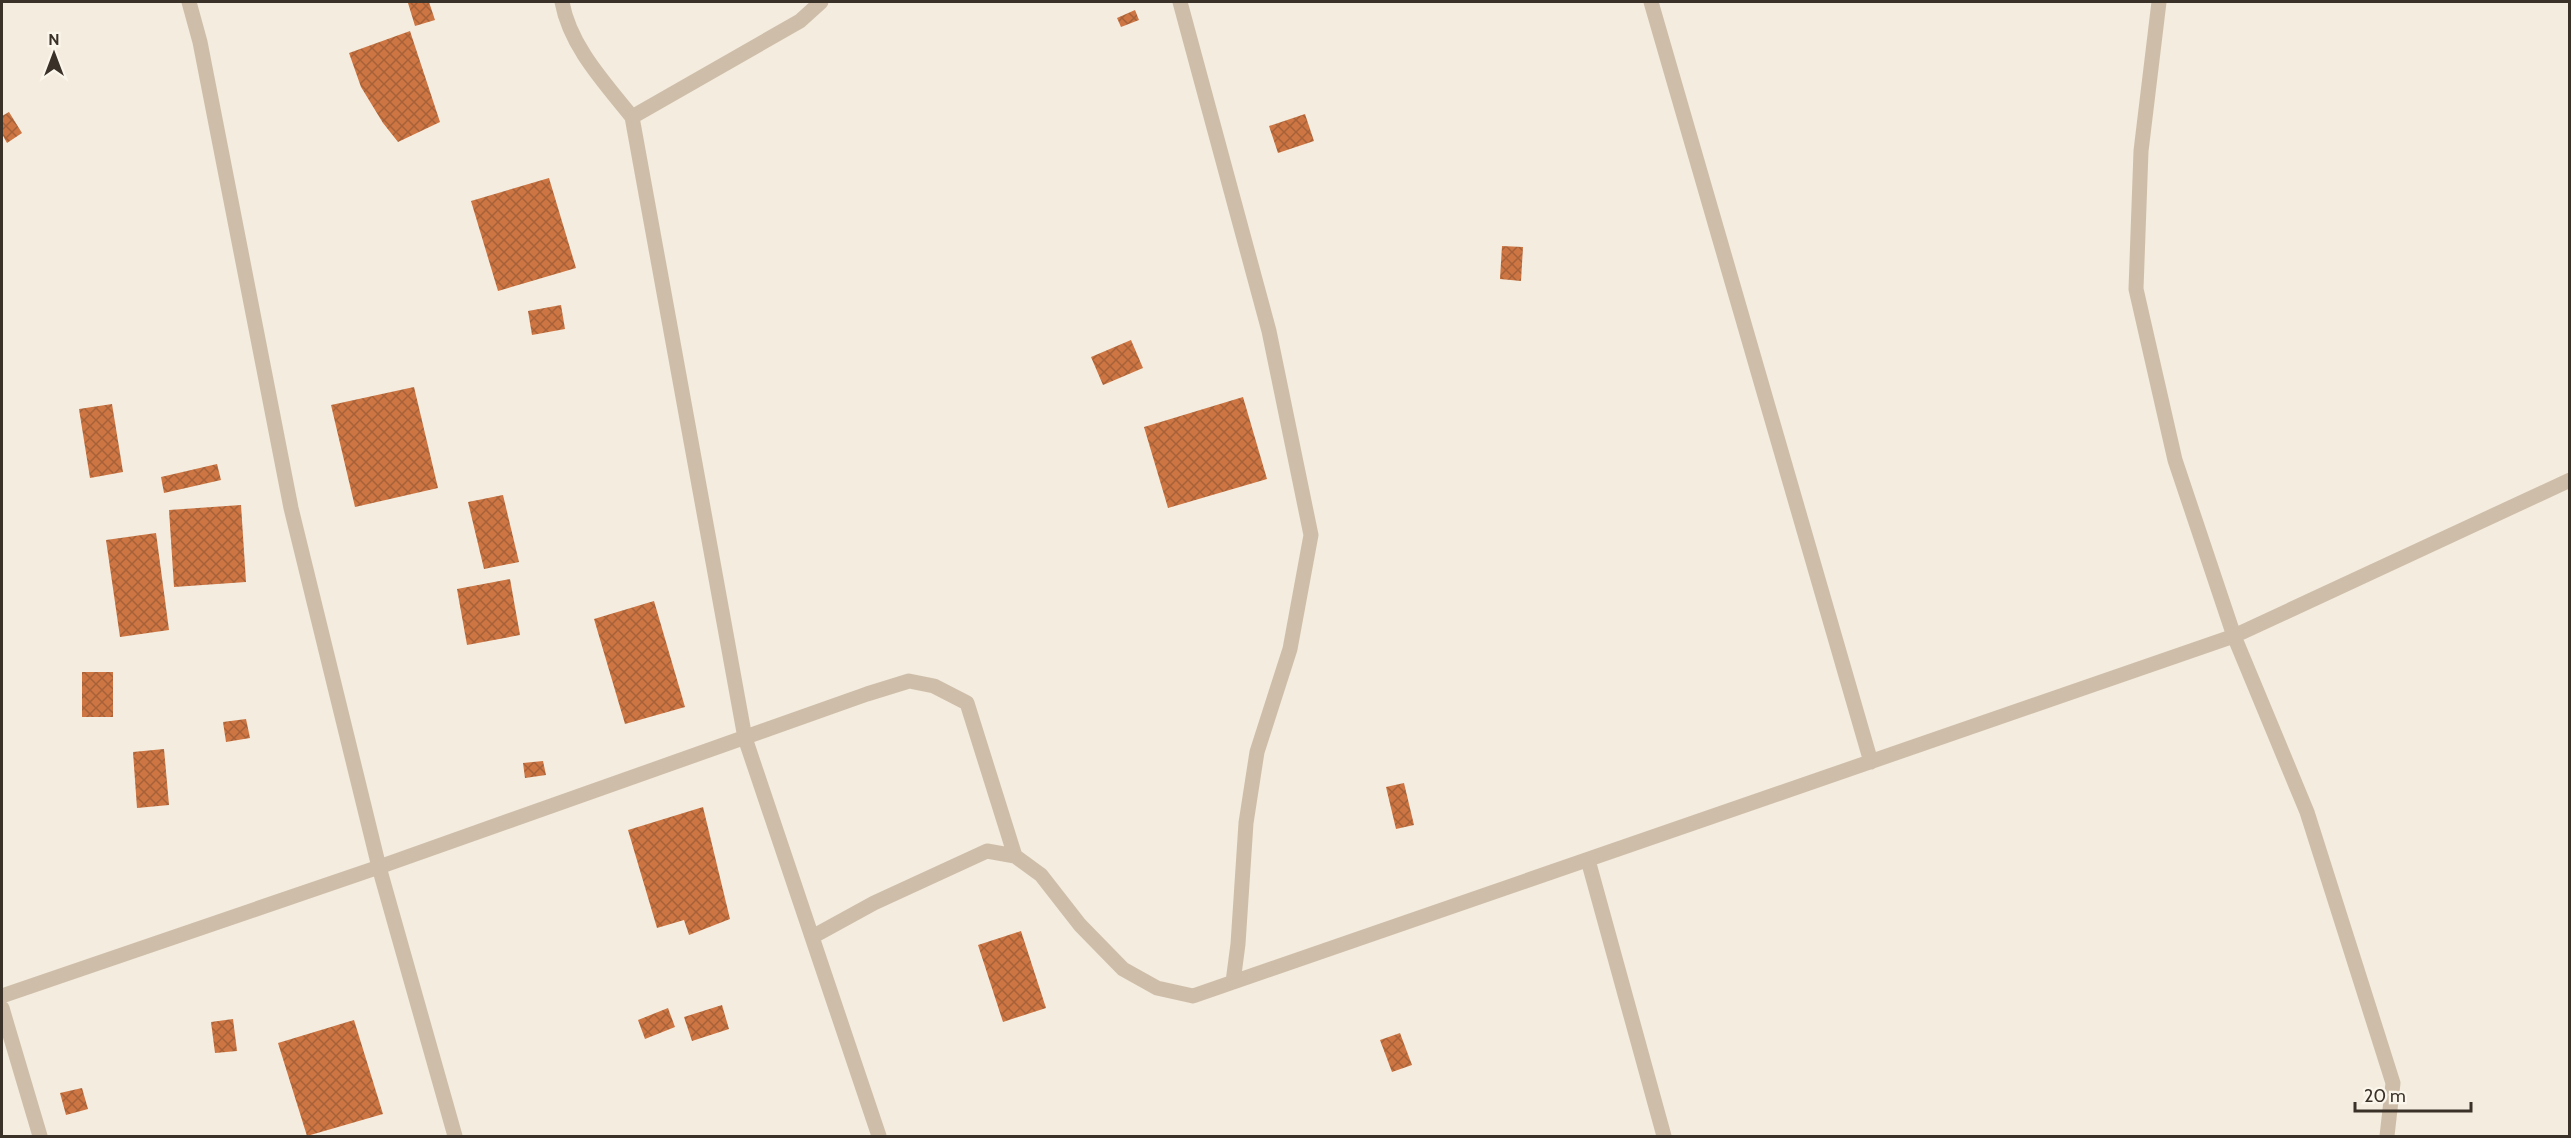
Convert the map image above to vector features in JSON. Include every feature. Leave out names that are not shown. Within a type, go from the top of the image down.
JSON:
[{"type":"street","points":[[189,2],[200,42],[291,508],[379,867],[455,1137]]},
{"type":"street","points":[[562,2],[566,21],[593,68],[632,117],[745,738],[879,1137]]},
{"type":"street","points":[[632,117],[800,21],[821,2]]},
{"type":"street","points":[[1180,2],[1269,331],[1311,535],[1290,649],[1257,752],[1246,824],[1238,944],[1233,982]]},
{"type":"street","points":[[1651,2],[1871,762]]},
{"type":"street","points":[[2159,2],[2141,151],[2136,290],[2175,460],[2234,636],[2307,812],[2393,1083],[2387,1137]]},
{"type":"street","points":[[813,937],[874,903],[987,851],[1015,856],[1041,875],[1080,925],[1123,969],[1157,988],[1193,996],[2234,636],[2570,480]]},
{"type":"street","points":[[2,996],[379,867],[909,681],[934,686],[967,704],[1015,856]]},
{"type":"street","points":[[1588,860],[1664,1137]]},
{"type":"street","points":[[2,1008],[40,1137]]},
{"type":"building","points":[[429,2],[435,20],[415,26],[408,3]]},
{"type":"building","points":[[1135,10],[1139,20],[1121,27],[1117,18]]},
{"type":"building","points":[[410,31],[440,122],[398,142],[383,123],[361,87],[349,53]]},
{"type":"building","points":[[9,112],[22,133],[7,143],[2,134],[2,116]]},
{"type":"building","points":[[1305,114],[1314,141],[1278,153],[1269,126]]},
{"type":"building","points":[[549,178],[576,268],[498,291],[471,201]]},
{"type":"building","points":[[1502,246],[1523,247],[1521,281],[1500,279]]},
{"type":"building","points":[[561,305],[565,329],[532,335],[528,311]]},
{"type":"building","points":[[1131,340],[1143,368],[1103,385],[1091,357]]},
{"type":"building","points":[[414,387],[438,488],[355,507],[331,405]]},
{"type":"building","points":[[1243,397],[1267,479],[1168,508],[1144,427]]},
{"type":"building","points":[[112,404],[123,472],[90,478],[79,409]]},
{"type":"building","points":[[217,464],[221,480],[164,493],[161,477]]},
{"type":"building","points":[[503,495],[519,562],[484,569],[468,502]]},
{"type":"building","points":[[241,505],[246,582],[174,587],[169,510]]},
{"type":"building","points":[[156,533],[169,630],[120,637],[106,540]]},
{"type":"building","points":[[510,579],[520,635],[467,645],[457,589]]},
{"type":"building","points":[[654,601],[685,707],[625,724],[594,619]]},
{"type":"building","points":[[82,672],[113,672],[113,717],[82,717]]},
{"type":"building","points":[[246,719],[250,738],[226,742],[223,722]]},
{"type":"building","points":[[164,749],[169,805],[137,808],[133,752]]},
{"type":"building","points":[[543,761],[546,775],[525,778],[523,763]]},
{"type":"building","points":[[1404,783],[1414,825],[1396,829],[1386,787]]},
{"type":"building","points":[[703,807],[730,919],[689,935],[684,920],[657,928],[628,830]]},
{"type":"building","points":[[1021,931],[1046,1008],[1003,1022],[978,945]]},
{"type":"building","points":[[722,1005],[729,1029],[692,1041],[684,1017]]},
{"type":"building","points":[[668,1008],[675,1027],[645,1039],[638,1020]]},
{"type":"building","points":[[233,1019],[237,1051],[215,1053],[211,1022]]},
{"type":"building","points":[[354,1020],[383,1114],[307,1136],[278,1043]]},
{"type":"building","points":[[1400,1033],[1412,1065],[1392,1072],[1380,1040]]},
{"type":"building","points":[[82,1088],[88,1109],[66,1115],[60,1093]]}]
